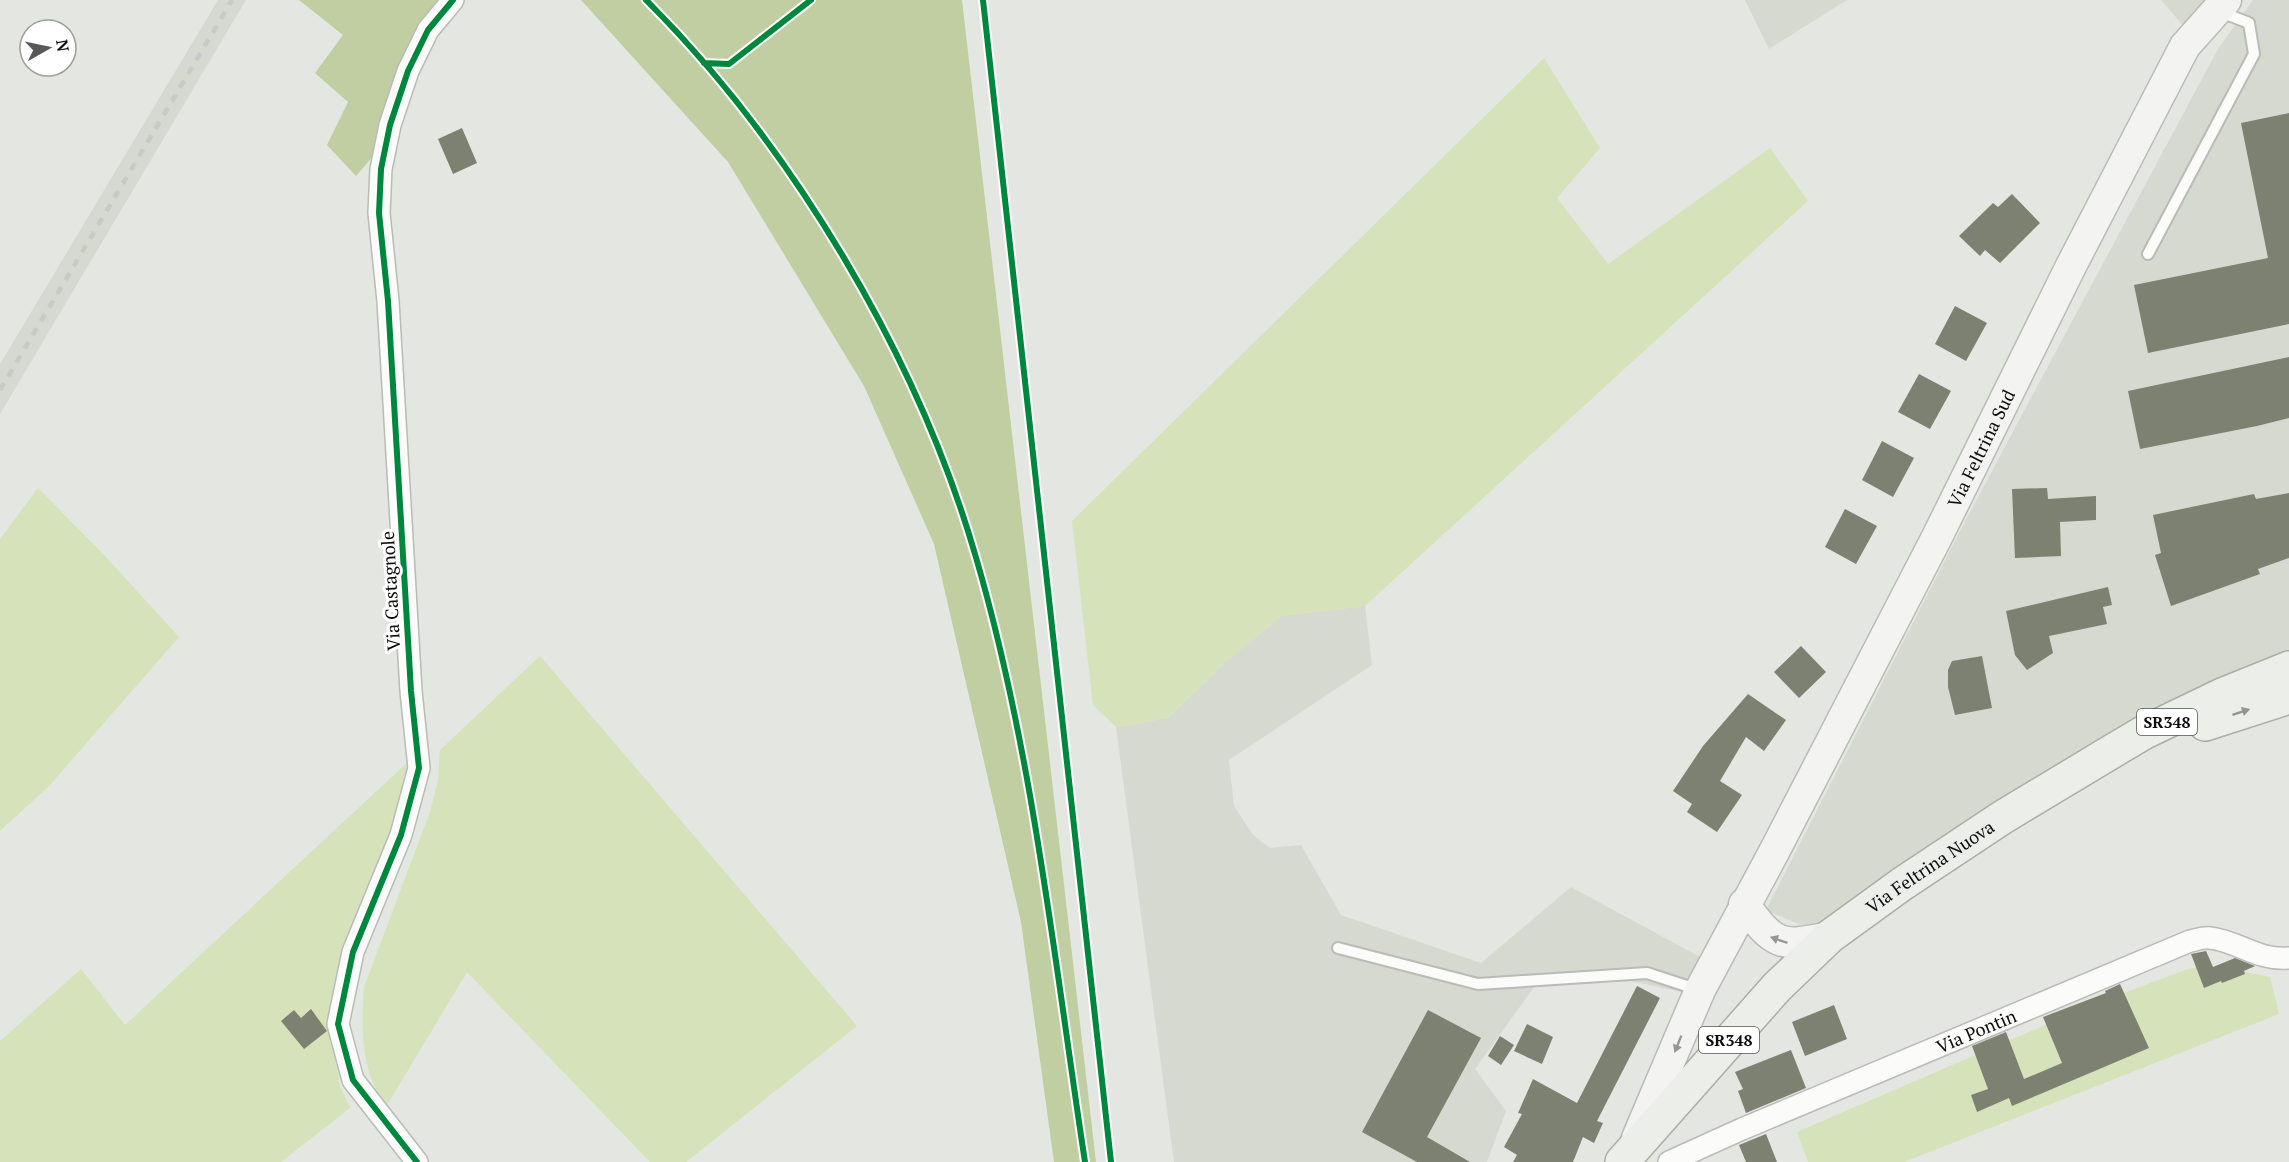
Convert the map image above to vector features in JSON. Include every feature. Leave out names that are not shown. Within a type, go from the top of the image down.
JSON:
[{"type":"main road","name":"Via Feltrina Sud","points":[[1628,1155],[1700,990],[1937,537],[2071,266],[2185,46],[2217,3]]},
{"type":"main road","name":"Via Feltrina Nuova","points":[[1628,1155],[1777,987],[1829,937],[1902,884],[2050,787],[2143,733],[2222,695],[2289,668]]},
{"type":"main road","points":[[2050,787],[2213,721],[2289,697]]},
{"type":"main road","points":[[1744,904],[1770,937],[1783,943],[1803,943],[1829,937]]},
{"type":"street","name":"Via Castagnole","points":[[417,1162],[353,1080],[338,1024],[353,952],[401,835],[419,768],[411,691],[388,301],[379,213],[381,169],[390,125],[408,71],[428,30],[453,0]]},
{"type":"street","name":"Via Pontin","points":[[1670,1162],[1742,1129],[2190,941],[2208,938],[2224,941],[2256,955],[2277,959],[2289,958]]},
{"type":"lane","points":[[2148,254],[2254,54],[2249,23],[2217,3]]},
{"type":"lane","points":[[1338,948],[1478,984],[1647,973],[1700,990]]},
{"type":"shaded area","points":[[218,0],[246,0],[0,414],[0,364]]},
{"type":"shaded area","points":[[1745,0],[1847,0],[1769,49]]},
{"type":"shaded area","points":[[2161,0],[2206,0],[2187,30]]},
{"type":"shaded area","points":[[2253,0],[2289,0],[2289,650],[2176,698],[2124,731],[2028,783],[1926,847],[1817,932],[1766,910],[1958,535],[2032,396],[2218,49]]},
{"type":"shaded area","points":[[1365,606],[1372,665],[1229,760],[1234,806],[1253,835],[1270,848],[1301,845],[1341,915],[1481,963],[1571,887],[1700,957],[1682,992],[1621,979],[1542,976],[1475,1069],[1506,1111],[1487,1162],[1174,1162],[1116,727],[1168,718],[1222,665],[1281,616]]},
{"type":"green space","points":[[299,0],[444,0],[374,155],[356,176],[327,145],[348,102],[315,73],[343,35]]},
{"type":"green space","points":[[581,0],[962,0],[1096,1162],[1054,1162],[1021,922],[934,544],[864,386],[728,162]]},
{"type":"green space","points":[[1544,58],[1600,148],[1557,198],[1608,264],[1770,148],[1808,201],[1365,606],[1281,616],[1222,665],[1168,718],[1116,727],[1093,705],[1072,521]]},
{"type":"green space","points":[[38,488],[105,556],[179,637],[49,786],[0,831],[0,539]]},
{"type":"green space","points":[[540,656],[857,1026],[686,1162],[650,1162],[467,972],[387,1105],[378,1092],[367,1064],[363,1034],[364,987],[430,812],[438,780],[440,750]]},
{"type":"green space","points":[[409,761],[401,802],[334,982],[331,1015],[333,1046],[340,1086],[350,1108],[281,1162],[0,1162],[0,1041],[81,969],[125,1025]]},
{"type":"green space","points":[[2198,967],[2220,967],[2270,977],[2279,1014],[1904,1162],[1808,1162],[1797,1132],[2087,1007]]},
{"type":"building","points":[[2289,113],[2289,324],[2148,353],[2134,285],[2268,258],[2241,123]]},
{"type":"building","points":[[462,128],[477,163],[453,174],[438,139]]},
{"type":"building","points":[[2012,194],[2040,223],[2000,263],[1985,250],[1980,256],[1959,236],[1993,203],[1998,207]]},
{"type":"building","points":[[1955,306],[1987,323],[1966,361],[1935,344]]},
{"type":"building","points":[[2289,357],[2289,418],[2140,449],[2128,391]]},
{"type":"building","points":[[1919,374],[1951,391],[1930,429],[1898,412]]},
{"type":"building","points":[[1882,441],[1914,458],[1893,497],[1862,480]]},
{"type":"building","points":[[2047,488],[2048,499],[2096,496],[2096,520],[2060,522],[2061,556],[2015,558],[2012,489]]},
{"type":"building","points":[[2289,493],[2289,558],[2258,569],[2260,574],[2171,606],[2155,555],[2161,553],[2153,515],[2254,494],[2256,499]]},
{"type":"building","points":[[1845,509],[1877,526],[1856,564],[1825,547]]},
{"type":"building","points":[[2108,587],[2112,605],[2103,607],[2107,624],[2049,636],[2053,653],[2027,670],[2015,655],[2006,611]]},
{"type":"building","points":[[1801,646],[1826,672],[1799,698],[1774,672]]},
{"type":"building","points":[[1982,656],[1992,708],[1955,715],[1948,687],[1948,670],[1952,661]]},
{"type":"building","points":[[1748,694],[1786,720],[1764,751],[1746,737],[1720,781],[1742,795],[1717,832],[1687,812],[1692,804],[1673,791],[1703,746]]},
{"type":"building","points":[[2206,951],[2213,967],[2235,958],[2255,966],[2244,971],[2245,974],[2204,988],[2191,954]]},
{"type":"building","points":[[2120,984],[2149,1048],[2012,1106],[2009,1098],[1977,1112],[1971,1095],[1988,1089],[1972,1046],[2006,1032],[2024,1079],[2062,1063],[2043,1017],[2106,993],[2105,991]]},
{"type":"building","points":[[1637,986],[1660,998],[1597,1121],[1603,1123],[1594,1143],[1583,1137],[1573,1162],[1513,1162],[1517,1155],[1504,1147],[1522,1114],[1518,1113],[1533,1079],[1577,1103]]},
{"type":"building","points":[[1834,1005],[1847,1039],[1805,1056],[1792,1022]]},
{"type":"building","points":[[311,1009],[327,1031],[304,1049],[281,1021],[294,1010],[301,1018]]},
{"type":"building","points":[[1428,1010],[1481,1038],[1427,1137],[1470,1162],[1417,1162],[1362,1132]]},
{"type":"building","points":[[1527,1024],[1553,1037],[1542,1064],[1514,1051]]},
{"type":"building","points":[[1500,1036],[1514,1045],[1501,1065],[1488,1056]]},
{"type":"building","points":[[1791,1050],[1806,1088],[1746,1113],[1738,1091],[1743,1089],[1735,1072]]},
{"type":"building","points":[[1766,1134],[1777,1162],[1746,1162],[1739,1145]]},
{"type":"railway","points":[[0,390],[232,0]]},
{"type":"cycle path","points":[[417,1162],[353,1080],[338,1024],[353,952],[401,835],[419,768],[411,691],[388,301],[379,213],[381,169],[390,125],[408,71],[428,30],[453,0]]},
{"type":"cycle path","points":[[646,0],[700,58],[751,120],[799,187],[844,257],[884,330],[920,404],[950,479],[975,554],[995,628],[1027,779],[1052,932],[1085,1162]]},
{"type":"cycle path","points":[[704,63],[729,64],[811,0]]},
{"type":"cycle path","points":[[983,0],[1111,1162]]}]
